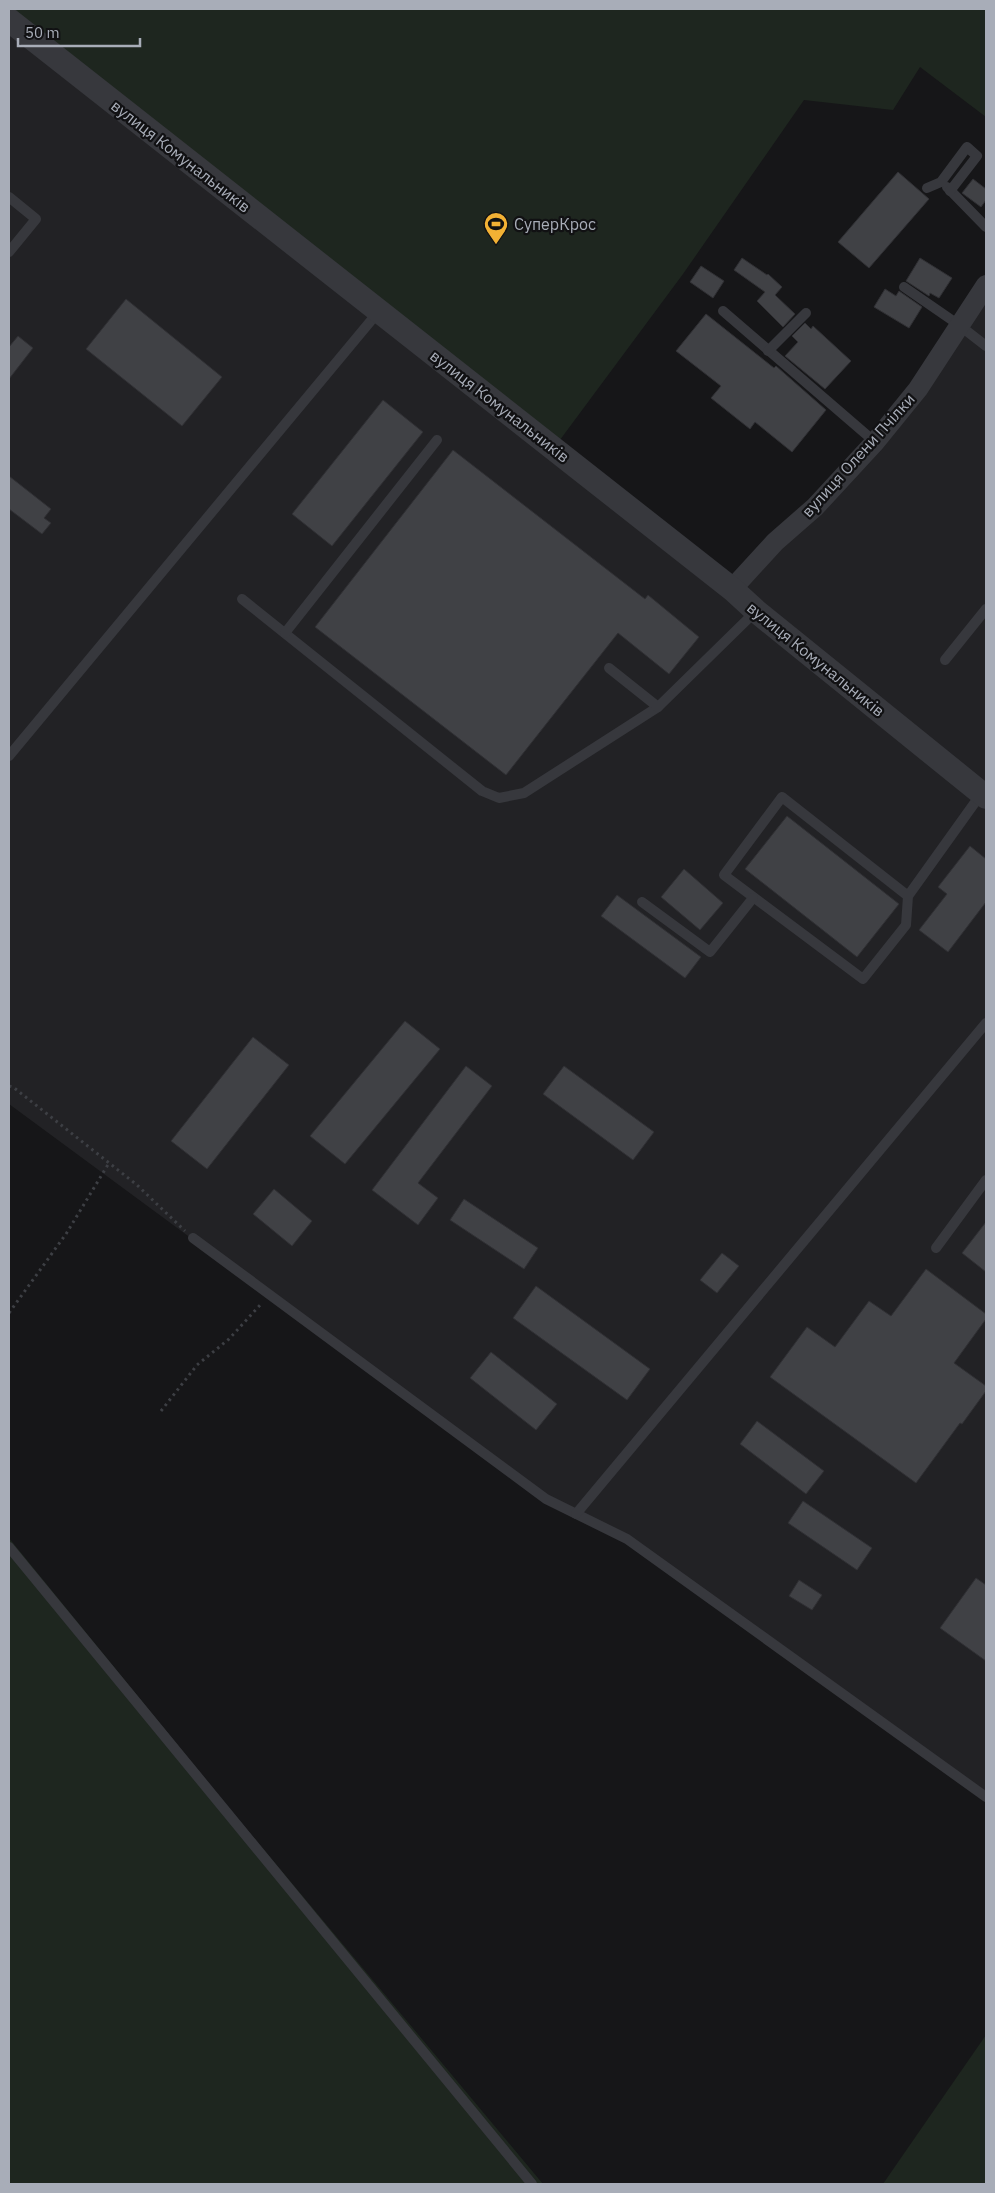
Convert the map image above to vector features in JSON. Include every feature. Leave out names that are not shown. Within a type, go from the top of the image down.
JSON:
[{"type":"street","name":"вулиця Комунальників","points":[[10,22],[732,589],[756,612],[984,796]]},
{"type":"street","name":"вулиця Олени Пчілки","points":[[732,589],[775,542],[814,507],[875,442],[918,389],[986,285]]},
{"type":"lane","points":[[927,188],[941,182],[967,147],[976,156],[950,191]]},
{"type":"lane","points":[[941,182],[986,227]]},
{"type":"lane","points":[[9,197],[36,219],[9,252]]},
{"type":"lane","points":[[904,287],[986,346]]},
{"type":"lane","points":[[9,756],[379,312]]},
{"type":"lane","points":[[724,312],[875,442]]},
{"type":"lane","points":[[768,350],[806,313]]},
{"type":"lane","points":[[285,633],[437,440]]},
{"type":"lane","points":[[242,599],[482,791],[499,798],[524,793],[658,707],[756,612]]},
{"type":"lane","points":[[945,660],[986,609]]},
{"type":"lane","points":[[609,668],[658,707]]},
{"type":"lane","points":[[908,896],[782,797],[724,875],[863,979],[906,925],[908,896],[984,796]]},
{"type":"lane","points":[[642,902],[710,952],[753,898]]},
{"type":"lane","points":[[576,1514],[986,1023]]},
{"type":"lane","points":[[936,1248],[986,1180]]},
{"type":"lane","points":[[193,1238],[546,1499],[627,1539],[986,1797]]},
{"type":"lane","points":[[9,1547],[532,2184]]},
{"type":"path","points":[[9,1086],[13,1087],[137,1185],[193,1238]]},
{"type":"path","points":[[9,1313],[66,1234],[109,1163]]},
{"type":"path","points":[[161,1411],[197,1365],[229,1339],[270,1295]]},
{"type":"shaded area","name":"СуперКрос","points":[[9,9],[986,9],[986,117],[920,67],[893,110],[804,100],[683,274],[551,452]]},
{"type":"shaded area","points":[[9,25],[730,594],[819,508],[986,291],[986,1802],[627,1540],[545,1499],[9,1104]]},
{"type":"shaded area","points":[[9,1538],[225,1803],[543,2184],[9,2184]]},
{"type":"shaded area","points":[[986,2035],[986,2184],[883,2184],[894,2168]]},
{"type":"building","points":[[898,172],[929,199],[869,268],[838,242]]},
{"type":"building","points":[[973,179],[986,189],[986,200],[981,207],[962,193]]},
{"type":"building","points":[[742,258],[768,274],[782,287],[775,295],[795,314],[783,327],[757,301],[765,292],[734,270]]},
{"type":"building","points":[[920,258],[952,278],[939,298],[930,293],[929,296],[906,281]]},
{"type":"building","points":[[701,266],[724,281],[713,298],[690,282]]},
{"type":"building","points":[[885,289],[896,296],[899,291],[922,307],[909,328],[874,307]]},
{"type":"building","points":[[126,299],[222,377],[182,426],[86,349]]},
{"type":"building","points":[[706,314],[774,368],[776,366],[826,410],[792,452],[755,422],[750,429],[711,398],[721,386],[676,351]]},
{"type":"building","points":[[805,323],[811,329],[813,326],[851,361],[825,389],[785,356],[798,342],[792,336]]},
{"type":"building","points":[[18,336],[33,348],[9,379],[9,347]]},
{"type":"building","points":[[383,400],[423,432],[332,546],[292,514]]},
{"type":"building","points":[[453,450],[645,599],[648,595],[699,637],[669,674],[618,633],[506,775],[315,627]]},
{"type":"building","points":[[9,476],[51,509],[44,518],[51,523],[42,534],[9,509]]},
{"type":"building","points":[[787,816],[899,904],[857,957],[745,869]]},
{"type":"building","points":[[970,846],[986,859],[986,902],[948,952],[919,930],[947,894],[938,887]]},
{"type":"building","points":[[684,869],[723,903],[700,930],[661,897]]},
{"type":"building","points":[[617,895],[701,957],[685,978],[601,916]]},
{"type":"building","points":[[405,1021],[440,1049],[345,1164],[310,1136]]},
{"type":"building","points":[[253,1037],[289,1065],[207,1169],[171,1141]]},
{"type":"building","points":[[466,1066],[492,1086],[418,1183],[438,1198],[418,1225],[372,1190]]},
{"type":"building","points":[[564,1066],[654,1132],[633,1160],[543,1094]]},
{"type":"building","points":[[274,1189],[312,1221],[292,1246],[253,1214]]},
{"type":"building","points":[[464,1199],[538,1248],[524,1269],[450,1220]]},
{"type":"building","points":[[986,1222],[986,1272],[962,1253]]},
{"type":"building","points":[[722,1253],[739,1266],[717,1293],[700,1280]]},
{"type":"building","points":[[926,1269],[986,1314],[986,1319],[954,1363],[986,1386],[986,1391],[916,1483],[770,1377],[807,1327],[835,1347],[869,1301],[891,1316]]},
{"type":"building","points":[[536,1286],[650,1369],[627,1400],[513,1318]]},
{"type":"building","points":[[491,1352],[557,1404],[536,1430],[470,1378]]},
{"type":"building","points":[[757,1421],[824,1471],[806,1494],[740,1444]]},
{"type":"building","points":[[803,1501],[872,1548],[857,1570],[788,1523]]},
{"type":"building","points":[[976,1578],[986,1585],[986,1661],[940,1628]]},
{"type":"building","points":[[799,1580],[822,1595],[812,1610],[789,1596]]},
{"type":"place","name":"СуперКрос","points":[[496,245]]}]
